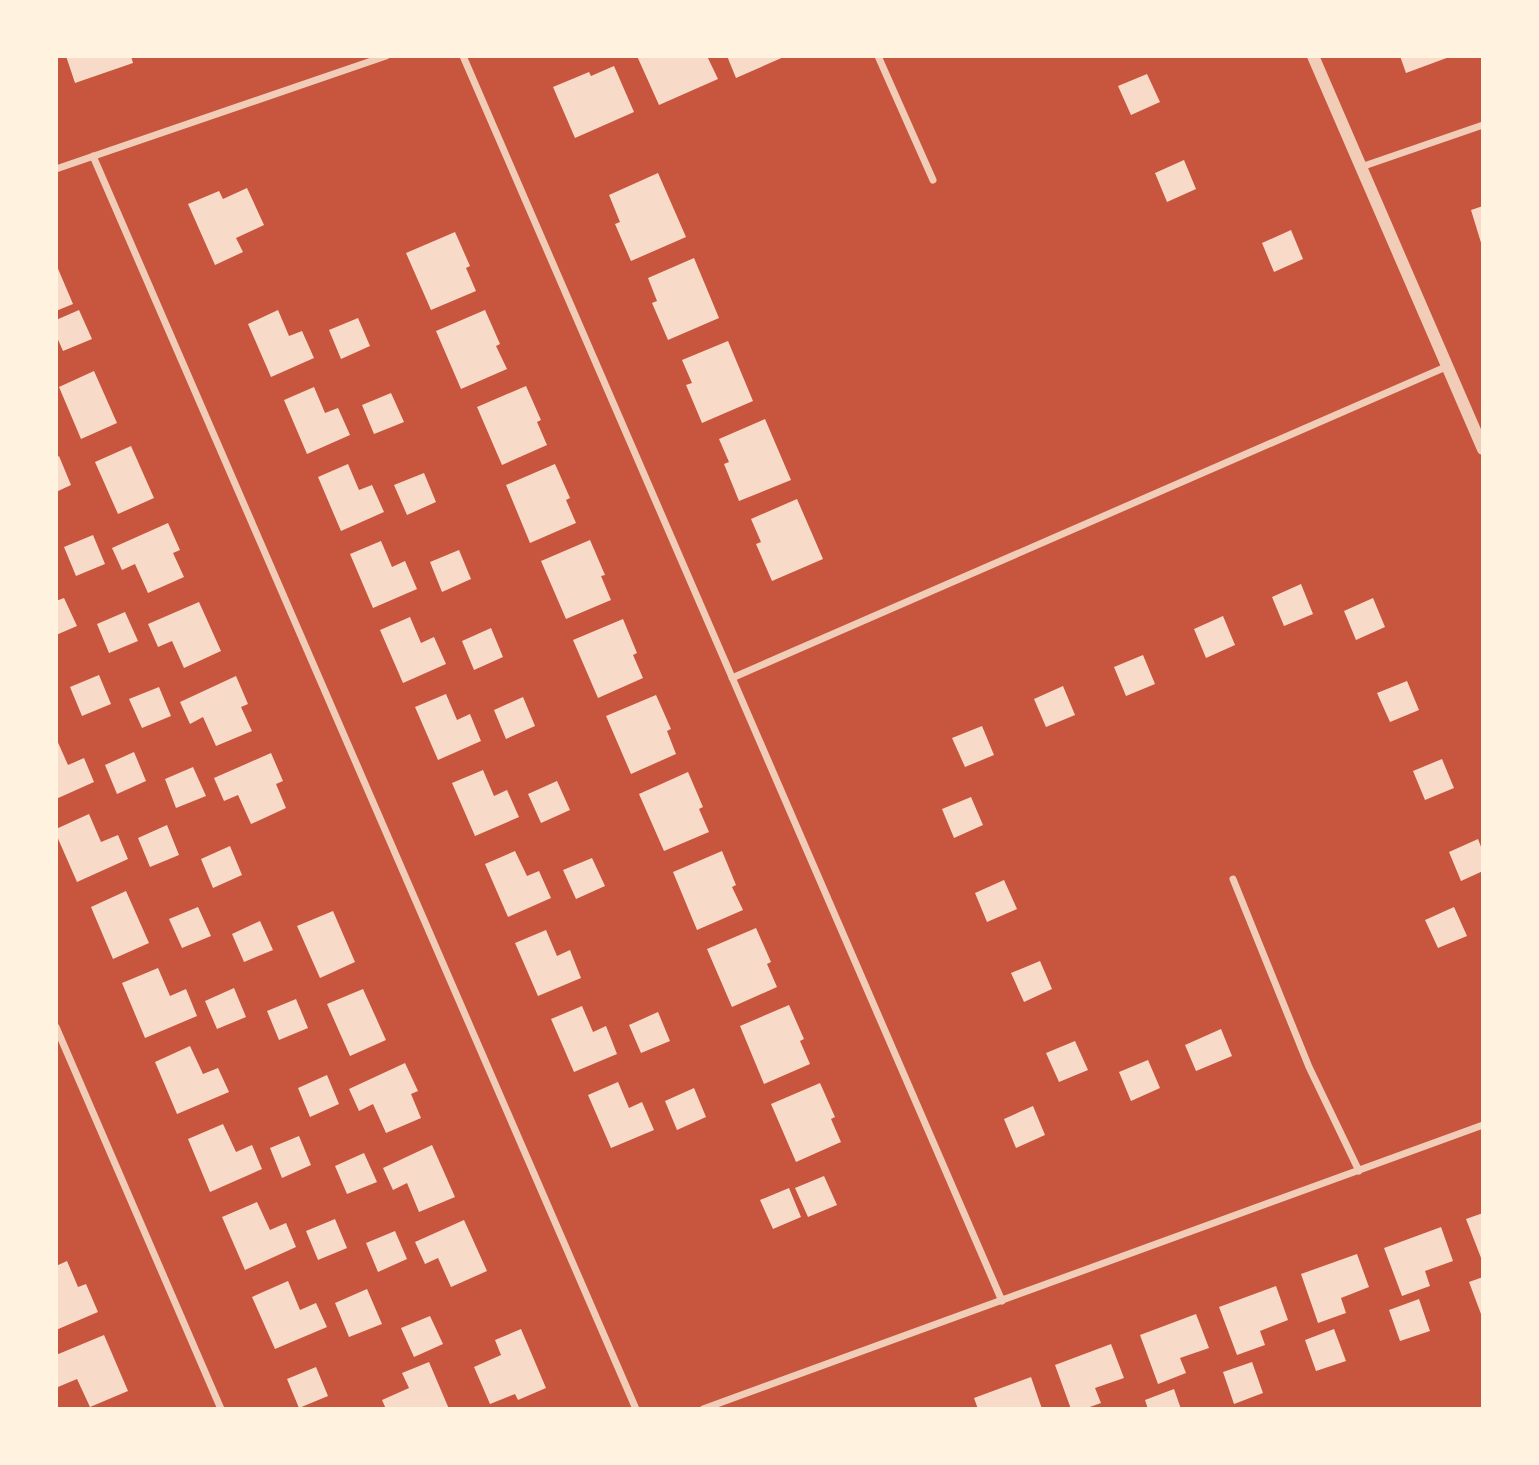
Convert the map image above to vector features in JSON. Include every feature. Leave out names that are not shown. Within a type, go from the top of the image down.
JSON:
[{"type":"street","points":[[56,169],[386,56]]},
{"type":"street","points":[[463,56],[1002,1301]]},
{"type":"street","points":[[878,56],[933,180]]},
{"type":"street","points":[[1313,56],[1483,449]]},
{"type":"street","points":[[1361,167],[1483,125]]},
{"type":"street","points":[[93,156],[636,1409]]},
{"type":"street","points":[[732,678],[1448,366]]},
{"type":"street","points":[[1233,879],[1309,1067],[1359,1171]]},
{"type":"street","points":[[56,1027],[221,1409]]},
{"type":"street","points":[[704,1409],[1483,1125]]},
{"type":"building","points":[[66,56],[131,56],[133,63],[75,83]]},
{"type":"building","points":[[637,56],[707,56],[718,79],[659,105]]},
{"type":"building","points":[[727,56],[786,56],[736,78]]},
{"type":"building","points":[[1400,56],[1452,56],[1406,73]]},
{"type":"building","points":[[614,66],[634,112],[575,138],[553,87],[589,72],[591,76]]},
{"type":"building","points":[[1147,74],[1160,102],[1131,115],[1118,86]]},
{"type":"building","points":[[1184,160],[1196,189],[1167,202],[1155,173]]},
{"type":"building","points":[[658,173],[686,237],[631,261],[615,224],[620,222],[609,195]]},
{"type":"building","points":[[247,188],[264,225],[236,238],[243,252],[215,265],[188,204],[219,191],[223,199]]},
{"type":"building","points":[[1483,206],[1483,246],[1482,246],[1471,210]]},
{"type":"building","points":[[1291,230],[1303,259],[1274,272],[1262,243]]},
{"type":"building","points":[[455,232],[470,266],[466,268],[476,291],[431,310],[406,253]]},
{"type":"building","points":[[694,258],[719,318],[668,340],[652,303],[657,301],[648,278]]},
{"type":"building","points":[[56,264],[73,304],[56,311]]},
{"type":"building","points":[[79,310],[92,339],[63,351],[56,335],[56,320]]},
{"type":"building","points":[[278,310],[289,336],[302,331],[314,358],[271,377],[248,324]]},
{"type":"building","points":[[485,310],[500,344],[496,346],[507,369],[461,389],[436,331]]},
{"type":"building","points":[[358,318],[370,346],[341,359],[329,330]]},
{"type":"building","points":[[728,341],[753,401],[702,423],[686,385],[692,383],[682,360]]},
{"type":"building","points":[[94,371],[117,423],[81,439],[59,387]]},
{"type":"building","points":[[526,386],[541,420],[537,422],[547,445],[502,465],[477,407]]},
{"type":"building","points":[[314,387],[325,413],[338,408],[350,435],[307,454],[284,400]]},
{"type":"building","points":[[391,393],[404,422],[374,434],[362,405]]},
{"type":"building","points":[[765,419],[791,480],[739,501],[724,464],[729,462],[719,439]]},
{"type":"building","points":[[131,446],[154,498],[118,514],[95,462]]},
{"type":"building","points":[[59,456],[71,485],[56,492],[56,458]]},
{"type":"building","points":[[348,464],[359,490],[372,485],[384,512],[341,531],[318,477]]},
{"type":"building","points":[[555,464],[570,498],[566,500],[576,523],[530,543],[506,485]]},
{"type":"building","points":[[424,473],[436,502],[407,515],[394,485]]},
{"type":"building","points":[[797,499],[823,559],[772,581],[756,544],[761,542],[751,519]]},
{"type":"building","points":[[168,523],[180,550],[173,553],[184,577],[148,593],[135,564],[122,570],[112,548]]},
{"type":"building","points":[[93,535],[105,564],[76,576],[64,547]]},
{"type":"building","points":[[590,540],[605,575],[601,576],[611,600],[566,619],[541,561]]},
{"type":"building","points":[[381,541],[392,567],[405,561],[417,589],[373,608],[350,554]]},
{"type":"building","points":[[459,550],[471,579],[442,592],[430,562]]},
{"type":"building","points":[[1301,584],[1313,614],[1284,626],[1272,597]]},
{"type":"building","points":[[64,598],[77,626],[56,635],[56,601]]},
{"type":"building","points":[[1373,598],[1385,627],[1356,640],[1344,611]]},
{"type":"building","points":[[199,602],[221,651],[184,668],[172,641],[158,647],[148,624]]},
{"type":"building","points":[[125,612],[138,641],[109,653],[97,624]]},
{"type":"building","points":[[1223,616],[1235,645],[1206,658],[1194,629]]},
{"type":"building","points":[[410,617],[421,643],[434,637],[446,664],[403,683],[380,630]]},
{"type":"building","points":[[623,619],[637,653],[633,655],[643,678],[598,698],[573,640]]},
{"type":"building","points":[[491,628],[503,657],[474,670],[462,641]]},
{"type":"building","points":[[1143,655],[1155,684],[1126,696],[1114,667]]},
{"type":"building","points":[[99,675],[111,704],[82,716],[70,687]]},
{"type":"building","points":[[236,676],[248,704],[241,707],[252,731],[216,746],[203,717],[190,724],[180,702]]},
{"type":"building","points":[[1407,681],[1419,710],[1390,722],[1377,693]]},
{"type":"building","points":[[1063,686],[1075,715],[1046,727],[1034,699]]},
{"type":"building","points":[[159,687],[171,716],[142,728],[129,699]]},
{"type":"building","points":[[446,694],[457,720],[470,714],[481,741],[438,760],[415,707]]},
{"type":"building","points":[[656,695],[671,729],[667,731],[676,754],[631,774],[606,716]]},
{"type":"building","points":[[523,697],[535,726],[506,739],[494,710]]},
{"type":"building","points":[[982,726],[994,755],[965,767],[952,738]]},
{"type":"building","points":[[56,738],[68,765],[84,758],[94,782],[56,799]]},
{"type":"building","points":[[134,752],[146,781],[117,794],[105,765]]},
{"type":"building","points":[[271,753],[283,781],[276,784],[286,808],[251,824],[238,795],[224,801],[214,778]]},
{"type":"building","points":[[1442,759],[1454,788],[1425,800],[1413,771]]},
{"type":"building","points":[[193,767],[206,796],[176,808],[165,779]]},
{"type":"building","points":[[483,770],[494,796],[507,790],[519,817],[475,836],[452,783]]},
{"type":"building","points":[[688,772],[703,807],[699,809],[709,832],[664,851],[639,794]]},
{"type":"building","points":[[557,781],[570,810],[541,823],[528,794]]},
{"type":"building","points":[[971,797],[983,825],[954,838],[942,809]]},
{"type":"building","points":[[89,814],[101,842],[118,835],[128,859],[77,882],[56,829]]},
{"type":"building","points":[[167,825],[179,855],[150,867],[138,838]]},
{"type":"building","points":[[1478,839],[1483,852],[1483,871],[1461,881],[1449,852]]},
{"type":"building","points":[[230,846],[242,875],[213,888],[201,859]]},
{"type":"building","points":[[515,851],[527,876],[539,871],[551,898],[508,917],[485,864]]},
{"type":"building","points":[[722,851],[736,885],[732,887],[743,910],[697,930],[673,872]]},
{"type":"building","points":[[592,858],[605,886],[576,899],[563,870]]},
{"type":"building","points":[[1004,880],[1017,909],[987,922],[975,893]]},
{"type":"building","points":[[126,891],[149,943],[113,959],[91,907]]},
{"type":"building","points":[[198,907],[211,936],[182,948],[169,919]]},
{"type":"building","points":[[1454,907],[1467,936],[1438,948],[1425,920]]},
{"type":"building","points":[[333,911],[355,962],[320,978],[297,926]]},
{"type":"building","points":[[260,921],[273,950],[244,962],[232,934]]},
{"type":"building","points":[[756,928],[771,962],[767,964],[777,987],[732,1007],[707,949]]},
{"type":"building","points":[[546,930],[557,956],[570,950],[581,978],[538,996],[515,943]]},
{"type":"building","points":[[1040,961],[1052,989],[1024,1002],[1011,973]]},
{"type":"building","points":[[158,968],[170,996],[186,989],[197,1016],[145,1038],[122,983]]},
{"type":"building","points":[[234,988],[246,1017],[217,1029],[205,1001]]},
{"type":"building","points":[[363,989],[386,1040],[350,1056],[327,1004]]},
{"type":"building","points":[[296,999],[308,1028],[279,1040],[267,1011]]},
{"type":"building","points":[[789,1005],[804,1039],[800,1041],[810,1064],[764,1084],[740,1026]]},
{"type":"building","points":[[582,1006],[593,1032],[606,1026],[617,1054],[574,1072],[551,1019]]},
{"type":"building","points":[[658,1012],[670,1041],[641,1053],[629,1025]]},
{"type":"building","points":[[1221,1029],[1232,1056],[1196,1071],[1185,1045]]},
{"type":"building","points":[[1075,1041],[1088,1070],[1059,1082],[1046,1053]]},
{"type":"building","points":[[190,1046],[203,1074],[218,1068],[229,1092],[177,1114],[155,1062]]},
{"type":"building","points":[[1148,1060],[1160,1088],[1131,1101],[1119,1072]]},
{"type":"building","points":[[405,1063],[418,1091],[411,1094],[421,1118],[386,1133],[373,1104],[359,1111],[349,1089]]},
{"type":"building","points":[[327,1075],[339,1104],[310,1117],[298,1088]]},
{"type":"building","points":[[618,1082],[629,1108],[642,1102],[654,1130],[611,1148],[588,1095]]},
{"type":"building","points":[[820,1083],[835,1117],[831,1119],[841,1142],[796,1162],[771,1104]]},
{"type":"building","points":[[694,1088],[706,1117],[677,1130],[665,1101]]},
{"type":"building","points":[[1033,1106],[1045,1135],[1016,1148],[1004,1119]]},
{"type":"building","points":[[223,1124],[236,1152],[252,1145],[262,1169],[210,1192],[188,1139]]},
{"type":"building","points":[[299,1136],[311,1165],[282,1178],[270,1148]]},
{"type":"building","points":[[432,1145],[455,1197],[419,1212],[407,1183],[393,1190],[383,1168]]},
{"type":"building","points":[[364,1153],[377,1182],[347,1194],[335,1166]]},
{"type":"building","points":[[824,1176],[837,1205],[808,1217],[795,1188]]},
{"type":"building","points":[[789,1188],[801,1217],[773,1229],[760,1200]]},
{"type":"building","points":[[257,1202],[270,1230],[286,1223],[296,1247],[245,1270],[222,1217]]},
{"type":"building","points":[[1483,1213],[1483,1263],[1466,1219]]},
{"type":"building","points":[[335,1219],[347,1248],[318,1260],[306,1231]]},
{"type":"building","points":[[464,1220],[487,1271],[451,1287],[438,1258],[425,1264],[415,1242]]},
{"type":"building","points":[[1441,1227],[1453,1261],[1425,1271],[1430,1286],[1402,1296],[1384,1248]]},
{"type":"building","points":[[395,1231],[407,1259],[378,1272],[366,1243]]},
{"type":"building","points":[[1357,1254],[1369,1287],[1341,1298],[1346,1313],[1318,1323],[1301,1274]]},
{"type":"building","points":[[67,1261],[78,1287],[86,1284],[98,1312],[56,1330],[56,1266]]},
{"type":"building","points":[[1483,1277],[1483,1313],[1481,1314],[1469,1282]]},
{"type":"building","points":[[288,1281],[300,1310],[316,1303],[327,1327],[275,1349],[252,1297]]},
{"type":"building","points":[[1276,1286],[1288,1320],[1260,1331],[1265,1345],[1237,1355],[1219,1307]]},
{"type":"building","points":[[367,1289],[382,1324],[349,1337],[335,1303]]},
{"type":"building","points":[[1419,1299],[1430,1331],[1400,1341],[1389,1310]]},
{"type":"building","points":[[1196,1314],[1209,1348],[1180,1358],[1186,1373],[1158,1384],[1140,1335]]},
{"type":"building","points":[[430,1316],[443,1344],[414,1357],[401,1328]]},
{"type":"building","points":[[521,1329],[546,1388],[518,1400],[515,1394],[490,1404],[474,1367],[501,1355],[495,1340]]},
{"type":"building","points":[[1334,1329],[1346,1361],[1316,1371],[1305,1340]]},
{"type":"building","points":[[104,1335],[128,1391],[90,1407],[77,1379],[58,1387],[56,1355]]},
{"type":"building","points":[[1111,1344],[1124,1378],[1095,1388],[1101,1403],[1084,1409],[1071,1409],[1055,1365]]},
{"type":"building","points":[[429,1362],[449,1409],[386,1409],[382,1400],[409,1388],[402,1373]]},
{"type":"building","points":[[1252,1362],[1263,1393],[1234,1404],[1223,1372]]},
{"type":"building","points":[[316,1367],[328,1396],[299,1408],[287,1379]]},
{"type":"building","points":[[1031,1377],[1042,1409],[978,1409],[974,1398]]},
{"type":"building","points":[[1174,1389],[1181,1409],[1148,1409],[1145,1400]]}]
